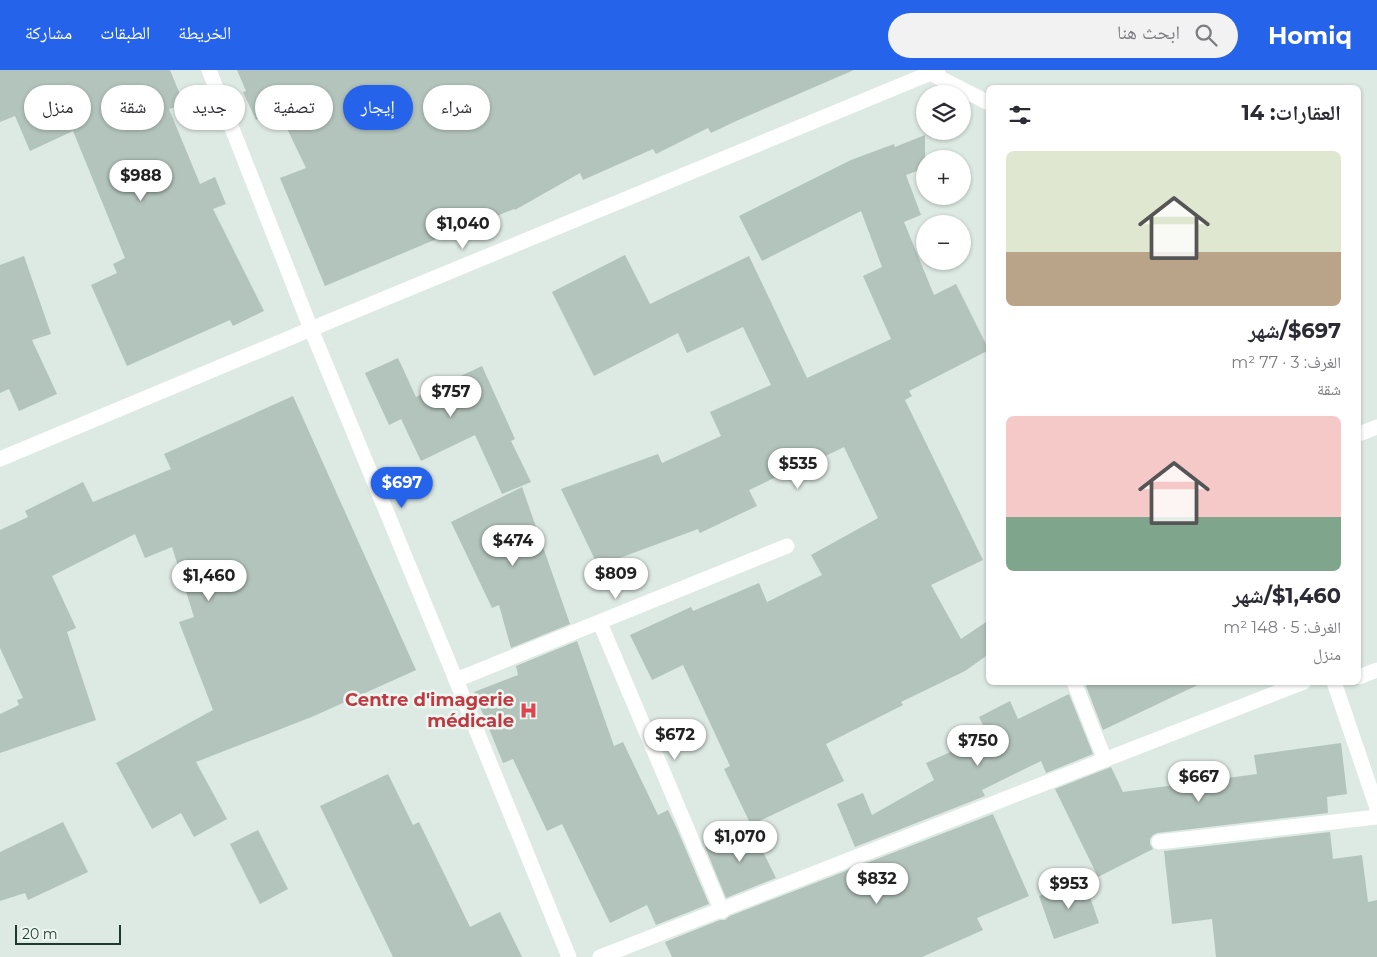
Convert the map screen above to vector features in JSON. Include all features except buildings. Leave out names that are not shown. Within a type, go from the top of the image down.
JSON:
[{"type":"street","points":[[209,70],[311,329],[569,957]]},
{"type":"street","points":[[0,459],[932,71],[986,100]]},
{"type":"street","points":[[1361,433],[1377,427]]},
{"type":"street","points":[[456,680],[787,546]]},
{"type":"street","points":[[600,622],[722,911]]},
{"type":"street","points":[[1361,676],[1377,670]]},
{"type":"street","points":[[1075,685],[1106,760]]},
{"type":"street","points":[[600,957],[722,911],[1296,685]]},
{"type":"street","points":[[1338,685],[1377,808]]},
{"type":"street","points":[[1159,842],[1377,817]]},
{"type":"place","name":"Centre d'imagerie médicale","points":[[528,710]]}]
